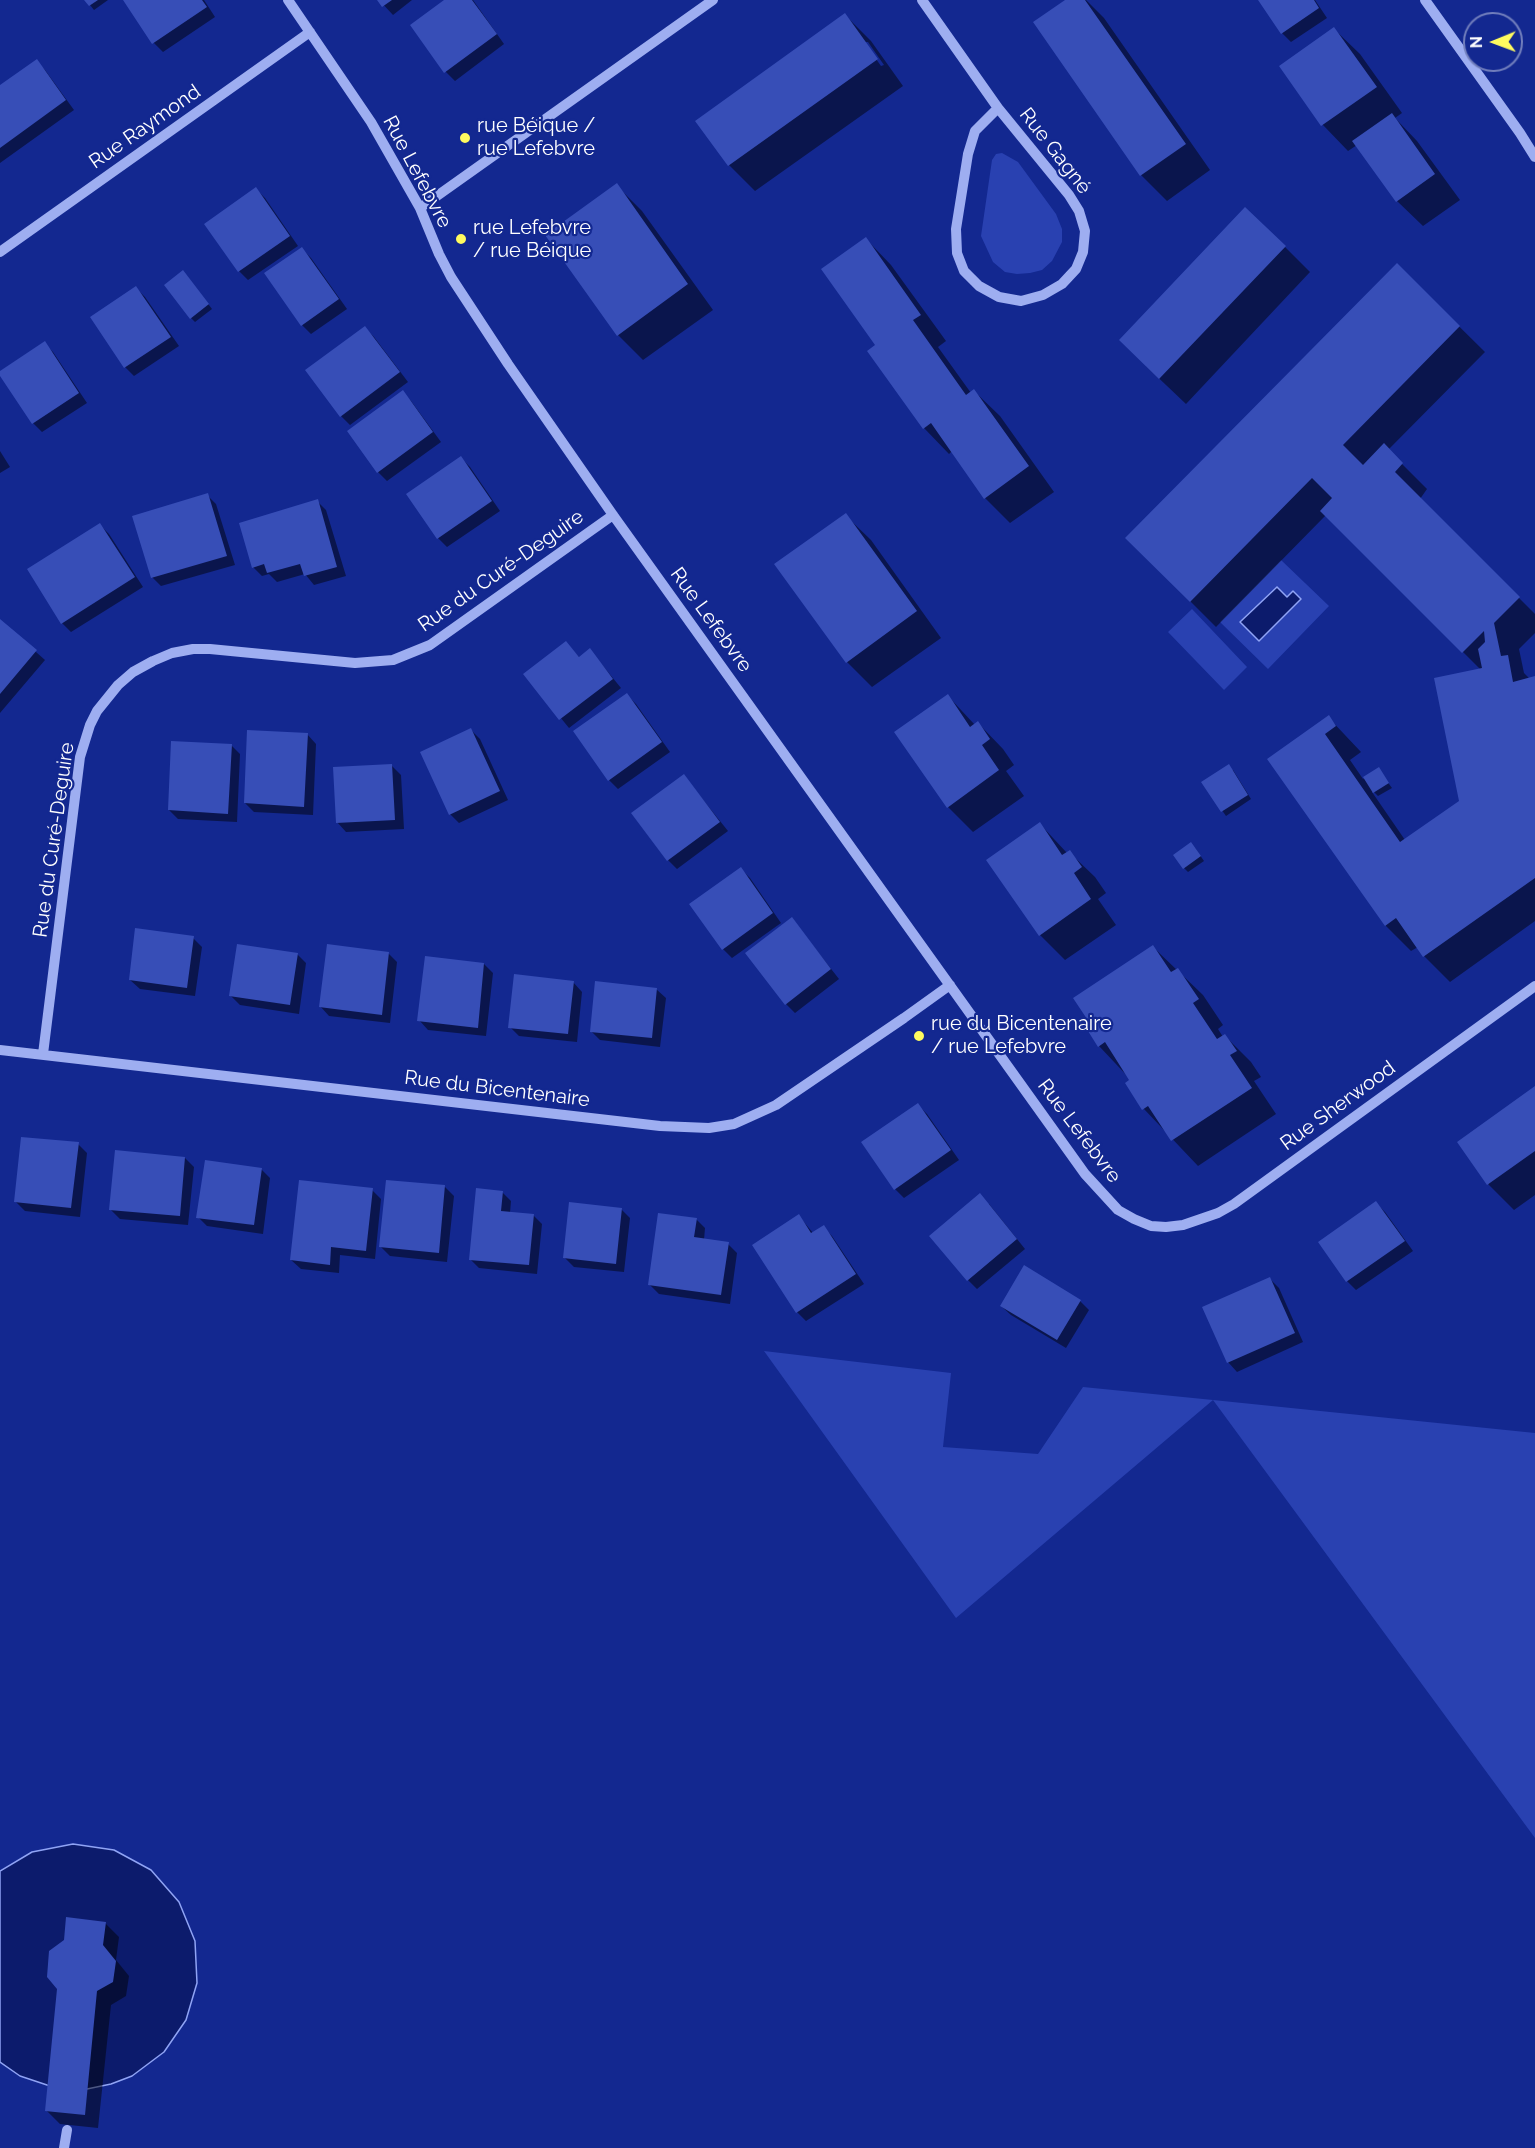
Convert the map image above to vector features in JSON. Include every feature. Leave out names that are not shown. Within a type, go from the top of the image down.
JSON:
[{"type":"street","name":"Rue Lefebvre","points":[[288,0],[371,122],[420,208],[439,254],[465,300],[613,515],[1084,1174],[1118,1210],[1151,1226]]},
{"type":"street","points":[[420,208],[713,0]]},
{"type":"street","name":"Rue Gagné","points":[[922,0],[998,108],[1069,195],[1079,211],[1085,231],[1083,252],[1076,270],[1062,284],[1043,295],[1021,301],[999,297],[979,286],[964,271],[957,253],[956,229],[968,154],[975,131],[998,108]]},
{"type":"street","points":[[1425,0],[1520,133],[1535,158]]},
{"type":"street","name":"Rue Raymond","points":[[0,252],[310,32]]},
{"type":"street","name":"Rue du Curé-Deguire","points":[[44,1054],[80,757],[97,711],[118,685],[133,672],[153,661],[193,649],[210,648],[355,663],[393,660],[430,645],[613,515]]},
{"type":"street","name":"Rue du Bicentenaire","points":[[0,1050],[660,1126],[709,1128],[734,1124],[776,1105],[950,985]]},
{"type":"street","name":"Rue Sherwood","points":[[1151,1226],[1183,1226],[1218,1213],[1234,1204],[1535,986]]},
{"type":"street","points":[[64,2148],[66,2130]]},
{"type":"shaded area","points":[[1002,153],[1018,162],[1056,214],[1062,229],[1062,242],[1052,261],[1042,270],[1017,274],[1005,272],[993,262],[981,236],[992,160],[996,154]]},
{"type":"shaded area","points":[[1281,560],[1329,606],[1268,669],[1220,622]]},
{"type":"shaded area","points":[[1277,587],[1287,597],[1293,591],[1301,599],[1259,641],[1240,622]]},
{"type":"shaded area","points":[[1192,609],[1247,667],[1224,690],[1168,632]]},
{"type":"shaded area","points":[[764,1351],[951,1373],[943,1447],[1038,1454],[1083,1387],[1213,1400],[956,1618]]},
{"type":"shaded area","points":[[1213,1400],[1535,1433],[1535,1838]]},
{"type":"shaded area","points":[[73,1844],[114,1850],[151,1870],[179,1902],[195,1941],[197,1983],[186,2020],[164,2052],[132,2076],[111,2084],[87,2089],[47,2085],[20,2076],[0,2062],[0,1871],[32,1852]]},
{"type":"building","points":[[84,0],[98,0],[89,6]]},
{"type":"building","points":[[123,0],[202,0],[207,7],[152,44]]},
{"type":"building","points":[[377,0],[392,0],[382,7]]},
{"type":"building","points":[[444,0],[472,0],[497,34],[444,73],[410,25]]},
{"type":"building","points":[[1065,0],[1085,0],[1186,144],[1140,176],[1033,22]]},
{"type":"building","points":[[1258,0],[1314,0],[1319,8],[1281,34]]},
{"type":"building","points":[[845,13],[878,59],[728,166],[695,121]]},
{"type":"building","points":[[1334,27],[1377,87],[1321,126],[1279,66]]},
{"type":"building","points":[[37,59],[66,100],[0,148],[0,85]]},
{"type":"building","points":[[1392,113],[1435,174],[1396,202],[1352,141]]},
{"type":"building","points":[[617,183],[688,284],[617,336],[545,235]]},
{"type":"building","points":[[256,187],[290,236],[238,272],[204,224]]},
{"type":"building","points":[[1245,207],[1286,246],[1159,379],[1119,340]]},
{"type":"building","points":[[866,237],[921,315],[913,320],[966,395],[974,389],[1029,466],[984,499],[931,423],[923,429],[867,351],[875,345],[821,269]]},
{"type":"building","points":[[302,247],[339,299],[301,326],[264,273]]},
{"type":"building","points":[[1397,263],[1460,326],[1343,445],[1363,465],[1384,443],[1403,463],[1395,472],[1520,597],[1494,623],[1501,656],[1508,655],[1513,682],[1535,676],[1535,878],[1423,957],[1396,918],[1385,926],[1267,759],[1329,715],[1336,726],[1325,734],[1400,842],[1459,801],[1434,678],[1482,668],[1478,649],[1485,642],[1484,631],[1462,653],[1320,511],[1332,498],[1312,478],[1190,602],[1125,538]]},
{"type":"building","points":[[183,270],[209,304],[190,319],[164,285]]},
{"type":"building","points":[[136,286],[171,337],[124,368],[90,317]]},
{"type":"building","points":[[365,326],[400,372],[340,417],[305,370]]},
{"type":"building","points":[[45,341],[79,393],[32,424],[0,376],[0,371]]},
{"type":"building","points":[[403,390],[433,432],[377,473],[347,431]]},
{"type":"building","points":[[461,456],[492,501],[437,539],[406,494]]},
{"type":"building","points":[[208,493],[227,556],[151,578],[132,516]]},
{"type":"building","points":[[318,499],[337,567],[304,576],[300,564],[267,573],[264,564],[252,568],[239,523]]},
{"type":"building","points":[[846,513],[917,611],[846,663],[774,564]]},
{"type":"building","points":[[100,523],[135,577],[61,624],[27,569]]},
{"type":"building","points":[[0,619],[37,650],[0,694]]},
{"type":"building","points":[[566,641],[579,657],[590,648],[613,679],[559,720],[523,674]]},
{"type":"building","points":[[627,693],[662,742],[608,781],[573,731]]},
{"type":"building","points":[[948,694],[970,727],[978,721],[990,739],[982,745],[999,770],[947,808],[894,732]]},
{"type":"building","points":[[471,728],[500,791],[449,815],[420,752]]},
{"type":"building","points":[[247,730],[308,733],[304,807],[244,803]]},
{"type":"building","points":[[171,741],[232,744],[228,814],[168,810]]},
{"type":"building","points":[[392,764],[395,820],[336,823],[333,767]]},
{"type":"building","points":[[1229,764],[1248,795],[1221,812],[1201,782]]},
{"type":"building","points":[[1379,767],[1389,783],[1373,793],[1363,777]]},
{"type":"building","points":[[684,774],[720,822],[667,861],[631,813]]},
{"type":"building","points":[[1040,822],[1062,855],[1070,850],[1082,867],[1074,873],[1091,899],[1039,936],[986,860]]},
{"type":"building","points":[[1191,842],[1201,856],[1183,869],[1173,855]]},
{"type":"building","points":[[741,867],[773,913],[722,950],[689,904]]},
{"type":"building","points":[[792,917],[831,969],[785,1005],[745,953]]},
{"type":"building","points":[[135,928],[194,936],[187,988],[129,980]]},
{"type":"building","points":[[237,944],[298,953],[290,1005],[229,996]]},
{"type":"building","points":[[327,944],[389,952],[382,1015],[319,1007]]},
{"type":"building","points":[[1153,945],[1171,972],[1178,968],[1199,999],[1193,1003],[1217,1039],[1225,1034],[1237,1051],[1230,1055],[1252,1088],[1171,1141],[1148,1106],[1142,1110],[1125,1083],[1129,1080],[1105,1042],[1098,1047],[1088,1031],[1093,1028],[1073,998]]},
{"type":"building","points":[[425,956],[484,963],[478,1028],[417,1021]]},
{"type":"building","points":[[514,974],[574,981],[568,1034],[508,1028]]},
{"type":"building","points":[[595,981],[657,988],[652,1038],[590,1032]]},
{"type":"building","points":[[1535,1086],[1535,1151],[1487,1185],[1457,1142]]},
{"type":"building","points":[[918,1103],[951,1150],[894,1190],[861,1142]]},
{"type":"building","points":[[21,1137],[79,1142],[71,1208],[14,1202]]},
{"type":"building","points":[[115,1150],[185,1157],[180,1216],[109,1210]]},
{"type":"building","points":[[205,1160],[262,1168],[254,1225],[196,1218]]},
{"type":"building","points":[[299,1180],[373,1188],[366,1251],[331,1247],[330,1265],[290,1260]]},
{"type":"building","points":[[386,1180],[445,1185],[439,1253],[379,1247]]},
{"type":"building","points":[[476,1188],[503,1191],[501,1211],[534,1214],[529,1265],[469,1260]]},
{"type":"building","points":[[980,1193],[1017,1239],[967,1281],[929,1236]]},
{"type":"building","points":[[1376,1201],[1405,1241],[1346,1282],[1318,1242]]},
{"type":"building","points":[[569,1202],[622,1208],[616,1264],[563,1258]]},
{"type":"building","points":[[658,1213],[697,1218],[694,1237],[729,1242],[721,1295],[648,1285]]},
{"type":"building","points":[[799,1214],[811,1233],[824,1225],[856,1274],[796,1313],[752,1245]]},
{"type":"building","points":[[1024,1265],[1081,1300],[1057,1340],[1000,1306]]},
{"type":"building","points":[[1270,1277],[1295,1333],[1227,1363],[1202,1307]]},
{"type":"building","points":[[66,1917],[106,1922],[103,1945],[116,1961],[113,1982],[97,1991],[85,2115],[45,2111],[57,1989],[47,1977],[49,1951],[64,1940]]},
{"type":"place","name":"rue Béique / rue Lefebvre","points":[[465,138]]},
{"type":"place","name":"rue Lefebvre / rue Béique","points":[[461,239]]},
{"type":"place","name":"rue du Bicentenaire / rue Lefebvre","points":[[919,1036]]}]
